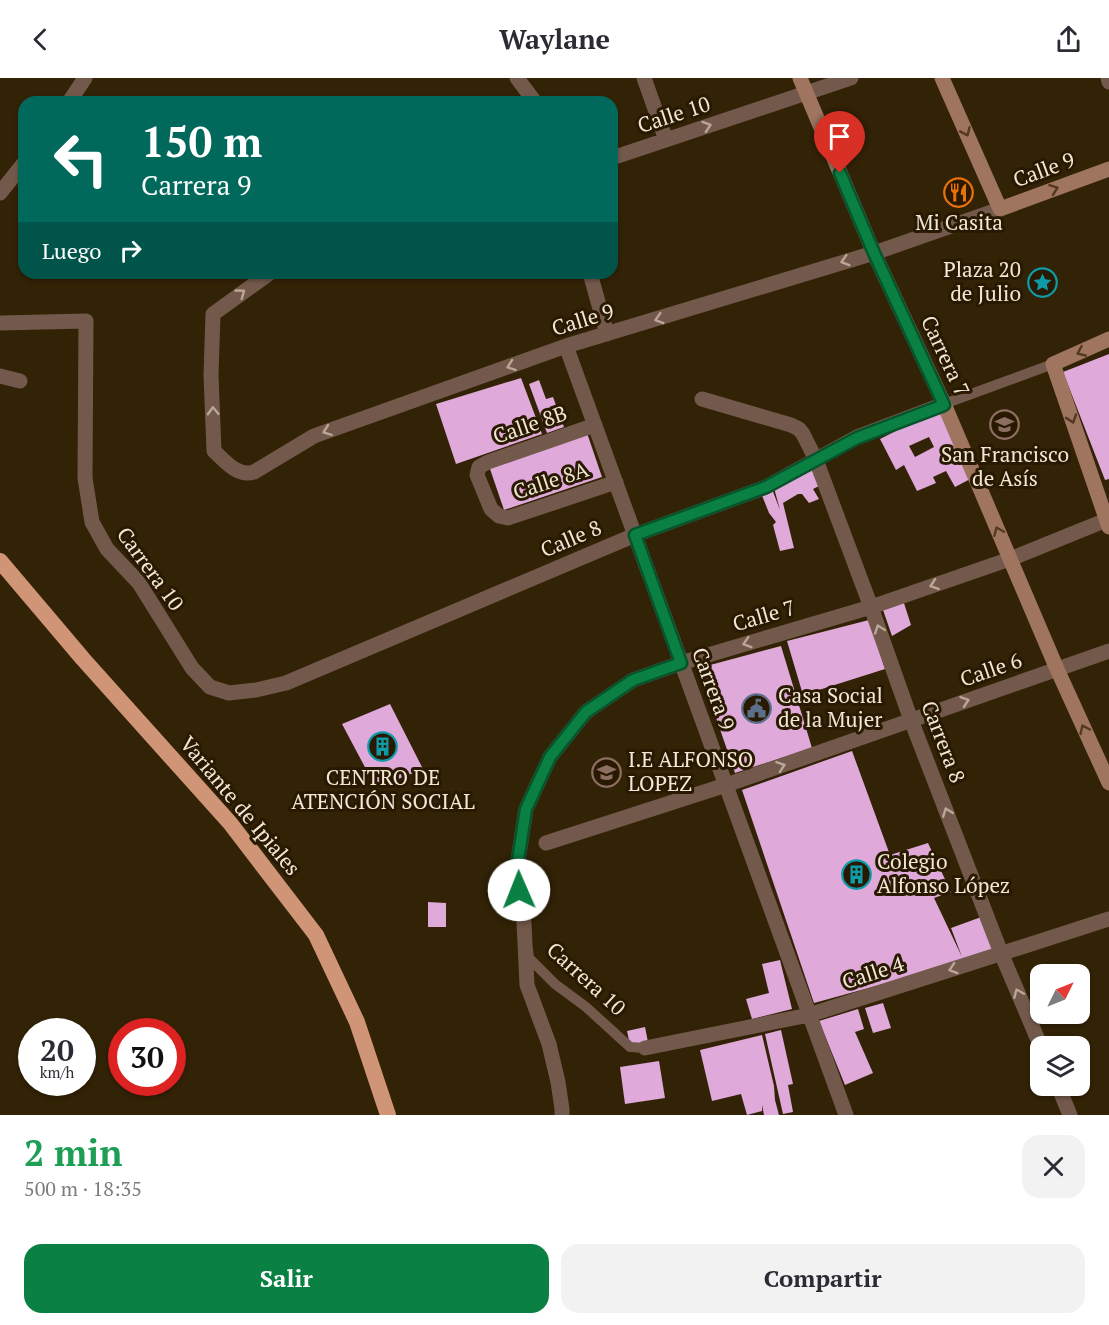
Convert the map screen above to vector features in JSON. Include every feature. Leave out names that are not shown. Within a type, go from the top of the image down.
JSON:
[{"type":"highway","name":"Variante de Ipiales","points":[[0,561],[83,659],[230,823],[316,935],[357,1022],[388,1115]]},
{"type":"main road","name":"Carrera 7","points":[[800,78],[874,253],[944,405],[1057,669],[1109,783]]},
{"type":"main road","points":[[942,78],[1000,209]]},
{"type":"main road","name":"Calle 9","points":[[1000,209],[1109,169]]},
{"type":"main road","points":[[1108,522],[1053,364],[1109,339]]},
{"type":"street","points":[[73,96],[85,78]]},
{"type":"street","points":[[517,78],[530,96]]},
{"type":"street","points":[[644,78],[666,140]]},
{"type":"street","name":"Calle 10","points":[[618,156],[851,78]]},
{"type":"street","points":[[0,193],[18,170]]},
{"type":"street","name":"Calle 9","points":[[262,279],[213,314],[214,451],[238,472],[247,474],[314,436],[566,346],[874,253],[1000,209]]},
{"type":"street","points":[[592,279],[607,334]]},
{"type":"street","name":"Carrera 10","points":[[0,322],[86,321],[85,478],[92,522],[107,549],[138,583],[192,668],[210,687]]},
{"type":"street","name":"Carrera 9","points":[[566,346],[846,1115]]},
{"type":"street","points":[[944,405],[1053,364]]},
{"type":"street","points":[[0,376],[20,381]]},
{"type":"street","name":"Carrera 8","points":[[702,399],[791,425],[803,434],[871,607],[1001,953],[1036,1036]]},
{"type":"street","name":"Calle 8","points":[[210,687],[229,693],[286,683],[635,535],[766,487],[813,455],[944,405]]},
{"type":"street","name":"Calle 8B","points":[[499,516],[491,509],[487,500],[477,475],[479,467],[595,425]]},
{"type":"street","name":"Calle 8A","points":[[499,516],[508,518],[616,482]]},
{"type":"street","name":"Calle 7","points":[[562,1115],[558,1082],[549,1044],[527,985],[524,923],[516,873],[526,809],[550,757],[586,712],[633,680],[681,663],[871,607],[1108,522]]},
{"type":"street","name":"Calle 6","points":[[546,843],[726,785],[1109,651]]},
{"type":"street","name":"Calle 4","points":[[645,1048],[809,1015],[1109,919]]},
{"type":"street","name":"Carrera 10","points":[[524,923],[529,958],[555,984],[586,1006],[630,1047],[645,1048]]},
{"type":"street","points":[[1062,1096],[1070,1115]]},
{"type":"building","points":[[1109,354],[1109,479],[1105,480],[1063,372]]},
{"type":"building","points":[[521,378],[542,434],[456,464],[436,404]]},
{"type":"building","points":[[539,380],[546,399],[553,397],[564,427],[547,433],[529,384]]},
{"type":"building","points":[[939,409],[974,477],[955,487],[946,471],[933,477],[936,483],[917,491],[904,465],[896,470],[880,439]],"holes":[[[929,437],[934,447],[915,457],[909,446]]]},
{"type":"building","points":[[587,433],[602,477],[504,510],[489,466]]},
{"type":"building","points":[[810,466],[819,486],[813,489],[819,499],[809,503],[802,494],[798,494],[783,503],[794,548],[780,551],[773,525],[776,522],[769,513],[761,493],[772,489],[780,510],[774,488]]},
{"type":"building","points":[[903,600],[911,625],[892,636],[882,607]]},
{"type":"building","points":[[869,620],[885,669],[803,695],[787,641]]},
{"type":"building","name":"Casa Social de la Mujer","points":[[781,646],[812,748],[735,773],[699,668]]},
{"type":"building","name":"CENTRO DE ATENCIÓN SOCIAL","points":[[390,704],[423,769],[376,788],[342,724]]},
{"type":"building","name":"Colegio Alfonso López","points":[[852,751],[890,855],[928,843],[951,892],[934,898],[962,957],[951,928],[984,916],[997,949],[963,962],[814,1003],[742,790]]},
{"type":"building","points":[[495,871],[516,873],[515,894],[493,892]]},
{"type":"building","points":[[428,902],[446,903],[446,927],[428,927]]},
{"type":"building","points":[[780,960],[792,1009],[752,1019],[746,999],[769,993],[762,964]]},
{"type":"building","points":[[883,1003],[891,1028],[873,1033],[865,1008]]},
{"type":"building","points":[[858,1009],[864,1029],[855,1032],[873,1073],[845,1085],[819,1021]]},
{"type":"building","points":[[645,1027],[648,1042],[630,1045],[627,1031]]},
{"type":"building","points":[[781,1030],[793,1084],[788,1085],[793,1112],[783,1114],[765,1034]]},
{"type":"building","points":[[762,1035],[779,1115],[764,1115],[762,1105],[762,1111],[747,1115],[741,1094],[712,1101],[700,1050]]},
{"type":"building","points":[[659,1061],[665,1098],[625,1104],[620,1067]]},
{"type":"place","name":"Mi Casita","points":[[959,192]]},
{"type":"place","name":"Plaza 20 de Julio","points":[[1042,282]]},
{"type":"place","name":"San Francisco de Asís","points":[[1005,424]]},
{"type":"place","name":"Casa Social de la Mujer","points":[[757,708]]},
{"type":"place","name":"CENTRO DE ATENCIÓN SOCIAL","points":[[383,747]]},
{"type":"place","name":"I.E ALFONSO LOPEZ","points":[[607,772]]},
{"type":"place","name":"Colegio Alfonso López","points":[[856,874]]},
{"type":"route","points":[[519,890],[516,873],[526,809],[550,757],[586,712],[633,680],[681,663],[635,535],[766,487],[857,438],[944,405],[840,173]]}]
